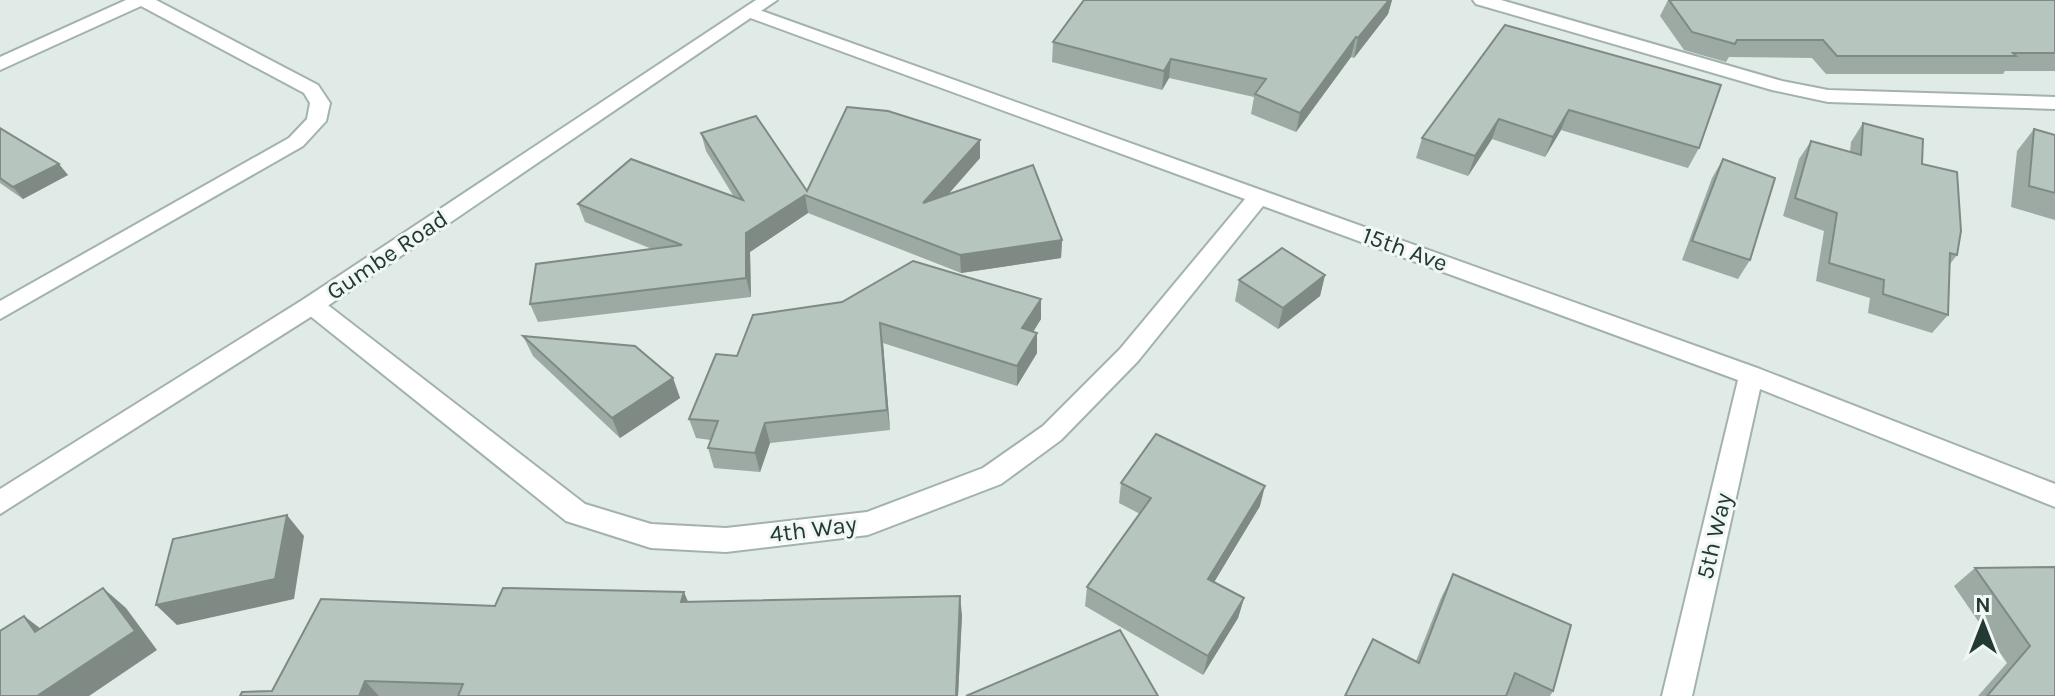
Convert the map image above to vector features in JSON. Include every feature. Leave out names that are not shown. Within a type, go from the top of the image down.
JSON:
[{"type":"street","points":[[0,64],[141,0],[311,89],[320,103],[316,121],[296,142],[0,311]]},
{"type":"street","points":[[1482,0],[1779,86],[1828,96],[2055,103]]},
{"type":"street","name":"15th Ave","points":[[760,6],[1259,196],[1751,375],[2055,496]]},
{"type":"street","name":"Gumbe Road","points":[[0,503],[312,305],[760,6]]},
{"type":"street","name":"4th Way","points":[[312,305],[576,513],[651,536],[726,540],[868,523],[992,476],[1052,433],[1129,355],[1259,196]]},
{"type":"street","name":"5th Way","points":[[1677,696],[1751,375]]},
{"type":"building","points":[[1084,0],[1389,0],[1356,37],[1300,113],[1255,94],[1266,79],[1171,59],[1164,71],[1053,42]]},
{"type":"building","points":[[1669,0],[2055,0],[2055,53],[2013,53],[2016,56],[1837,56],[1823,40],[1737,40],[1735,44],[1692,32]]},
{"type":"building","points":[[1505,25],[1721,85],[1699,148],[1569,110],[1553,137],[1499,119],[1475,156],[1422,138]]},
{"type":"building","points":[[847,107],[888,111],[980,140],[923,203],[1033,165],[1062,240],[960,255],[805,195],[746,233],[746,278],[530,304],[536,264],[682,245],[578,204],[631,159],[743,200],[701,133],[756,116],[807,191]]},
{"type":"building","points":[[1863,123],[1923,139],[1922,164],[1957,172],[1961,231],[1957,255],[1950,253],[1948,315],[1883,294],[1884,280],[1829,263],[1837,213],[1795,198],[1811,141],[1861,155]]},
{"type":"building","points":[[0,128],[59,164],[13,187],[0,178]]},
{"type":"building","points":[[2034,129],[2055,135],[2055,193],[2029,186]]},
{"type":"building","points":[[1723,159],[1775,178],[1750,260],[1692,241]]},
{"type":"building","points":[[1282,248],[1325,275],[1283,308],[1239,280]]},
{"type":"building","points":[[913,261],[1041,299],[1022,328],[1037,333],[1017,366],[880,323],[887,410],[765,423],[755,453],[708,448],[718,421],[689,419],[716,354],[737,356],[753,315],[842,302]]},
{"type":"building","points":[[523,336],[635,346],[673,378],[612,418]]},
{"type":"building","points":[[1156,434],[1265,486],[1208,579],[1244,598],[1208,656],[1087,587],[1151,498],[1121,483]]},
{"type":"building","points":[[287,515],[275,579],[156,605],[173,539]]},
{"type":"building","points":[[2055,567],[2055,696],[1987,696],[2030,646],[1975,568]]},
{"type":"building","points":[[1453,574],[1571,625],[1553,691],[1515,673],[1506,696],[1345,696],[1373,639],[1419,663]]},
{"type":"building","points":[[103,588],[135,631],[37,696],[0,696],[0,631],[24,616],[35,632]]},
{"type":"building","points":[[503,588],[684,592],[681,602],[960,596],[956,696],[458,696],[463,684],[365,681],[359,696],[240,696],[242,692],[272,691],[321,599],[495,606]]},
{"type":"building","points":[[1120,630],[1158,696],[966,696]]}]
